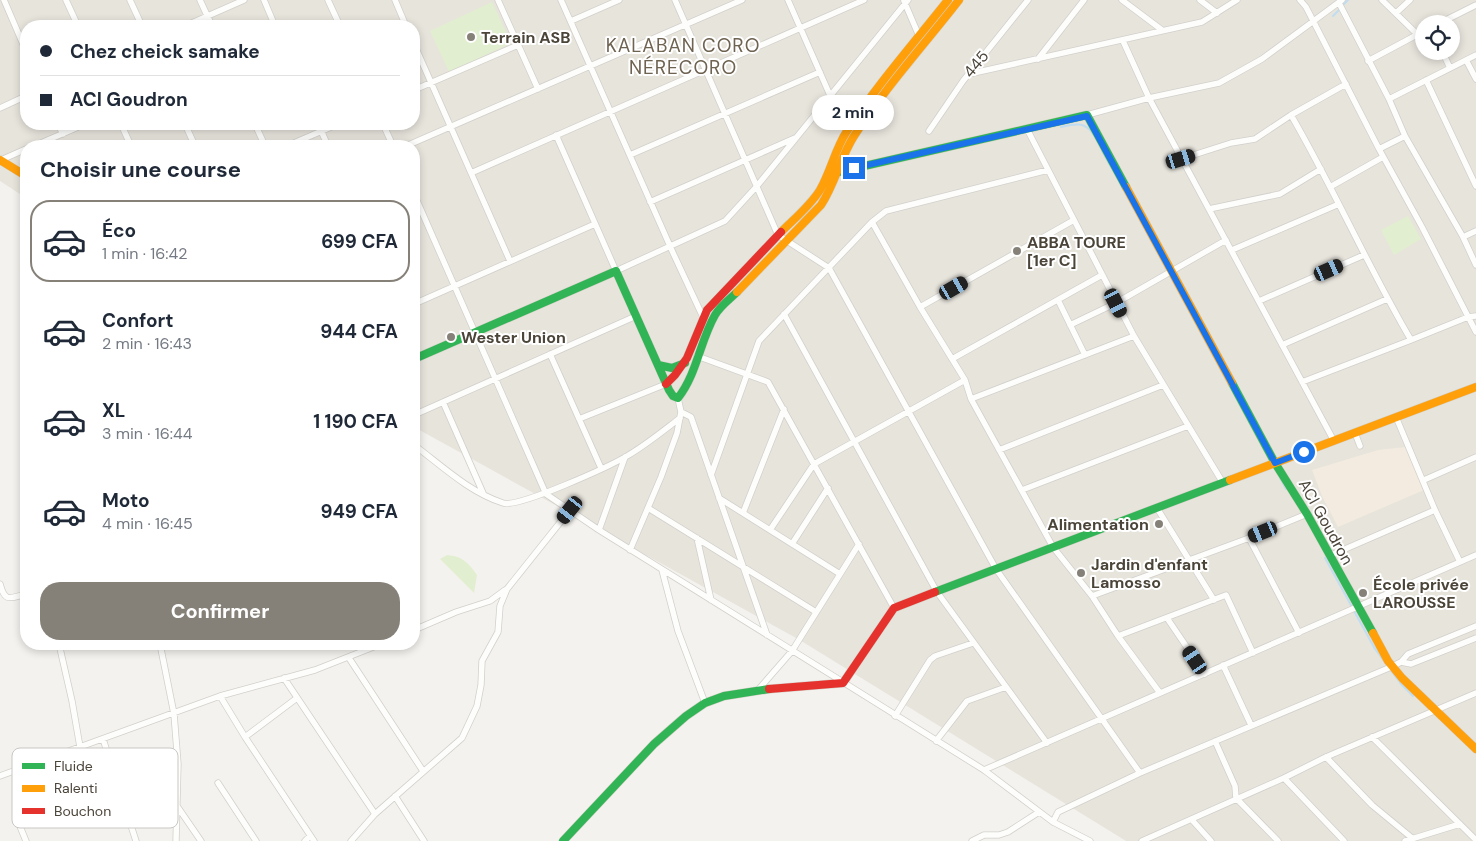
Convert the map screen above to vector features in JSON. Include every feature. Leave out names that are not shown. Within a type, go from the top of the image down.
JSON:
[{"type":"street","points":[[66,0],[75,20]]},
{"type":"street","points":[[130,0],[139,20]]},
{"type":"street","points":[[200,0],[210,20]]},
{"type":"street","points":[[199,20],[244,0]]},
{"type":"street","points":[[264,0],[272,20]]},
{"type":"street","points":[[328,0],[337,20]]},
{"type":"street","points":[[394,0],[403,20]]},
{"type":"street","points":[[498,0],[538,89]]},
{"type":"street","points":[[561,0],[670,247],[704,317]]},
{"type":"street","points":[[571,21],[619,0]]},
{"type":"street","points":[[675,0],[778,235],[829,268],[996,569],[1140,773]]},
{"type":"street","points":[[420,140],[742,0]]},
{"type":"street","points":[[788,0],[840,118],[850,127]]},
{"type":"street","points":[[471,173],[864,0]]},
{"type":"street","points":[[579,419],[666,384],[679,374],[704,317],[718,296],[820,191],[836,149],[850,127],[948,0]]},
{"type":"street","points":[[630,550],[662,477],[677,432],[680,415],[678,398],[687,387],[697,356],[716,313],[826,198],[844,153],[858,131],[959,0]]},
{"type":"street","name":"445","points":[[929,132],[963,81],[1028,0]]},
{"type":"street","points":[[1038,60],[1084,0]]},
{"type":"street","points":[[1122,0],[1162,30]]},
{"type":"street","points":[[1200,0],[1217,13]]},
{"type":"street","points":[[969,74],[1202,22],[1238,0]]},
{"type":"street","points":[[1300,0],[1306,7],[1476,332]]},
{"type":"street","points":[[1382,0],[1415,32]]},
{"type":"street","points":[[1396,13],[1410,0]]},
{"type":"street","points":[[3,1],[20,38]]},
{"type":"street","points":[[906,1],[919,36]]},
{"type":"street","points":[[420,357],[725,221],[757,186],[906,1]]},
{"type":"street","points":[[828,172],[838,172],[1087,116],[1149,98],[1219,83],[1262,59],[1340,1],[1368,61],[1389,98],[1405,136],[1476,265]]},
{"type":"street","points":[[1457,15],[1476,6]]},
{"type":"street","points":[[1368,61],[1415,35]]},
{"type":"street","points":[[1123,41],[1149,98],[1181,159],[1334,441]]},
{"type":"street","points":[[420,88],[518,45]]},
{"type":"street","points":[[1389,98],[1476,56]]},
{"type":"street","points":[[420,58],[510,261]]},
{"type":"street","points":[[1446,60],[1450,68]]},
{"type":"street","points":[[1466,60],[1476,80]]},
{"type":"street","points":[[630,155],[820,72]]},
{"type":"street","points":[[1426,80],[1476,186]]},
{"type":"street","points":[[1181,159],[1255,138],[1346,84]]},
{"type":"street","points":[[0,108],[20,99]]},
{"type":"street","points":[[1291,115],[1321,169],[1386,299],[1412,340]]},
{"type":"street","name":"ACI Goudron","points":[[1087,116],[1275,463],[1307,514],[1392,667],[1476,749]]},
{"type":"street","points":[[1027,129],[1134,336],[1222,483]]},
{"type":"street","points":[[60,130],[62,134]]},
{"type":"street","points":[[48,140],[71,130]]},
{"type":"street","points":[[301,140],[322,131],[326,140]]},
{"type":"street","points":[[556,136],[666,384],[673,396],[678,398]]},
{"type":"street","points":[[1379,149],[1405,136]]},
{"type":"street","points":[[650,202],[797,137]]},
{"type":"street","points":[[1,160],[20,152]]},
{"type":"street","points":[[1330,187],[1383,157]]},
{"type":"street","points":[[1,160],[20,172]]},
{"type":"street","points":[[1209,209],[1280,194],[1321,169]]},
{"type":"street","points":[[711,475],[759,341],[872,222],[886,212],[1048,170]]},
{"type":"street","points":[[1232,250],[1339,204]]},
{"type":"street","points":[[420,208],[546,494],[630,550],[984,770],[1053,822],[1090,841]]},
{"type":"street","points":[[920,308],[1074,220]]},
{"type":"street","points":[[872,222],[920,308],[964,380],[971,398],[1053,547],[1092,596],[1118,636],[1160,693]]},
{"type":"street","points":[[420,301],[595,224]]},
{"type":"street","points":[[1462,237],[1476,231]]},
{"type":"street","points":[[1070,325],[1116,303],[1226,240]]},
{"type":"street","points":[[1259,301],[1364,255]]},
{"type":"street","points":[[952,360],[1102,275]]},
{"type":"street","points":[[1282,344],[1386,299]]},
{"type":"street","points":[[1058,300],[1085,355]]},
{"type":"street","points":[[784,314],[937,592],[1047,743]]},
{"type":"street","points":[[420,412],[636,316]]},
{"type":"street","points":[[1302,382],[1468,317],[1476,316]]},
{"type":"street","points":[[971,398],[1134,336]]},
{"type":"street","points":[[550,354],[601,468]]},
{"type":"street","points":[[697,356],[768,382],[894,608]]},
{"type":"street","points":[[658,365],[671,369],[677,368],[686,361]]},
{"type":"street","points":[[770,530],[814,464],[964,380]]},
{"type":"street","points":[[999,450],[1163,385]]},
{"type":"street","points":[[843,683],[894,608],[1476,387]]},
{"type":"street","points":[[443,402],[483,493]]},
{"type":"street","points":[[743,513],[784,410]]},
{"type":"street","points":[[680,415],[690,417],[767,635]]},
{"type":"street","points":[[420,450],[448,473],[505,504],[546,494],[625,457],[648,443],[680,415]]},
{"type":"street","points":[[1396,417],[1435,510],[1460,562]]},
{"type":"street","points":[[1022,490],[1188,426]]},
{"type":"street","points":[[1355,433],[1360,446]]},
{"type":"street","points":[[599,530],[625,457]]},
{"type":"street","points":[[1424,480],[1476,458]]},
{"type":"street","points":[[792,544],[828,488]]},
{"type":"street","points":[[719,498],[840,574]]},
{"type":"street","points":[[648,508],[816,612]]},
{"type":"street","points":[[1157,508],[1214,600]]},
{"type":"street","points":[[420,627],[456,612],[490,601],[506,589],[570,510]]},
{"type":"street","points":[[1329,556],[1435,510]]},
{"type":"street","points":[[1092,596],[1249,538],[1307,514]]},
{"type":"street","points":[[697,538],[711,600]]},
{"type":"street","points":[[1249,538],[1299,633]]},
{"type":"street","points":[[758,690],[792,651],[859,544]]},
{"type":"street","points":[[984,770],[1476,555]]},
{"type":"street","points":[[662,570],[678,631],[706,703]]},
{"type":"street","points":[[0,584],[5,598],[20,595]]},
{"type":"street","points":[[351,841],[375,814],[462,738],[467,730],[477,706],[484,656],[498,632],[500,606],[506,589]]},
{"type":"street","points":[[1118,636],[1226,595],[1253,653]]},
{"type":"street","points":[[1167,618],[1205,674]]},
{"type":"street","points":[[1053,822],[1058,812],[1140,773],[1392,667],[1401,662],[1408,654],[1476,626]]},
{"type":"street","points":[[1401,662],[1411,664],[1476,638]]},
{"type":"street","points":[[895,716],[930,660],[935,656],[973,643]]},
{"type":"street","points":[[60,650],[80,747],[220,696],[349,658],[367,650]]},
{"type":"street","points":[[161,650],[174,714],[177,748]]},
{"type":"street","points":[[349,658],[423,771]]},
{"type":"street","points":[[1223,665],[1251,725]]},
{"type":"street","points":[[284,678],[375,814]]},
{"type":"street","points":[[563,841],[654,744],[686,716],[706,703],[724,696],[758,690],[843,683]]},
{"type":"street","points":[[936,741],[967,701],[1006,687]]},
{"type":"street","points":[[1142,841],[1284,778],[1326,757],[1476,694]]},
{"type":"street","points":[[220,696],[312,838],[305,841]]},
{"type":"street","points":[[245,737],[297,698]]},
{"type":"street","points":[[1372,737],[1476,840]]},
{"type":"street","points":[[103,739],[106,748]]},
{"type":"street","points":[[1215,742],[1235,786],[1236,798],[1278,841]]},
{"type":"street","points":[[1326,757],[1372,805],[1412,838]]},
{"type":"street","points":[[0,776],[12,772]]},
{"type":"street","points":[[1284,778],[1344,841]]},
{"type":"street","points":[[218,782],[256,841]]},
{"type":"street","points":[[396,796],[424,841]]},
{"type":"street","points":[[178,807],[201,841]]},
{"type":"street","points":[[972,841],[984,835],[1008,832],[1039,812]]},
{"type":"street","points":[[1192,820],[1211,841]]},
{"type":"street","points":[[1405,841],[1460,824]]},
{"type":"street","points":[[21,828],[26,841]]},
{"type":"street","points":[[132,828],[136,841]]},
{"type":"street","points":[[176,828],[176,841]]},
{"type":"shaded area","points":[[0,0],[1476,0],[1476,841],[1126,841],[798,639],[420,430],[420,140],[20,140],[20,194],[0,181]]},
{"type":"shaded area","points":[[1406,447],[1424,490],[1338,527],[1322,496],[1312,470],[1378,450]]},
{"type":"green space","name":"Terrain ASB","points":[[492,2],[511,43],[449,72],[430,31]]},
{"type":"green space","points":[[1408,216],[1421,239],[1394,255],[1381,230]]},
{"type":"green space","points":[[447,555],[461,559],[477,575],[474,593],[440,559]]},
{"type":"waterway","points":[[1343,5],[1348,0]]},
{"type":"waterway","points":[[1333,16],[1340,9]]},
{"type":"waterway","points":[[1061,127],[1075,124],[1083,125],[1093,134]]},
{"type":"waterway","points":[[1102,151],[1111,167]]},
{"type":"waterway","points":[[1280,478],[1286,489]]},
{"type":"waterway","points":[[1325,558],[1352,607]]},
{"type":"waterway","points":[[1354,611],[1375,649],[1384,661]]},
{"type":"waterway","points":[[1389,668],[1413,696]]},
{"type":"traffic: fast","points":[[838,172],[1087,115],[1126,187]]},
{"type":"traffic: fast","points":[[420,356],[616,271],[669,390],[673,396],[678,398],[690,379],[715,315],[737,292]]},
{"type":"traffic: fast","points":[[658,365],[672,368],[685,363]]},
{"type":"traffic: fast","points":[[1232,383],[1275,463],[1307,514],[1373,633]]},
{"type":"traffic: fast","points":[[935,592],[1230,480]]},
{"type":"traffic: fast","points":[[563,841],[654,744],[686,716],[705,703],[724,696],[769,689]]},
{"type":"traffic: slow","points":[[781,232],[816,196],[824,183],[839,145],[847,131],[883,81],[948,0]]},
{"type":"traffic: slow","points":[[737,292],[821,205],[845,153],[866,118],[959,0]]},
{"type":"traffic: slow","points":[[0,160],[20,172]]},
{"type":"traffic: slow","points":[[1126,187],[1232,383]]},
{"type":"traffic: slow","points":[[1230,480],[1476,387]]},
{"type":"traffic: slow","points":[[1373,633],[1388,661],[1402,678],[1476,749]]},
{"type":"traffic: jam","points":[[666,384],[687,358],[707,310],[781,232]]},
{"type":"traffic: jam","points":[[769,689],[843,683],[894,608],[935,592]]},
{"type":"place","name":"Terrain ASB","points":[[471,37]]},
{"type":"place","name":"ABBA TOURE [1er C]","points":[[1017,251]]},
{"type":"place","name":"Wester Union","points":[[451,337]]},
{"type":"place","name":"Alimentation","points":[[1159,524]]},
{"type":"place","name":"Jardin d'enfant Lamosso","points":[[1081,573]]},
{"type":"place","name":"École privée LAROUSSE","points":[[1363,593]]},
{"type":"district","name":"KALABAN CORO NÉRECORO","points":[[683,56]]},
{"type":"route","points":[[854,168],[1087,116],[1275,463],[1304,452]]}]
